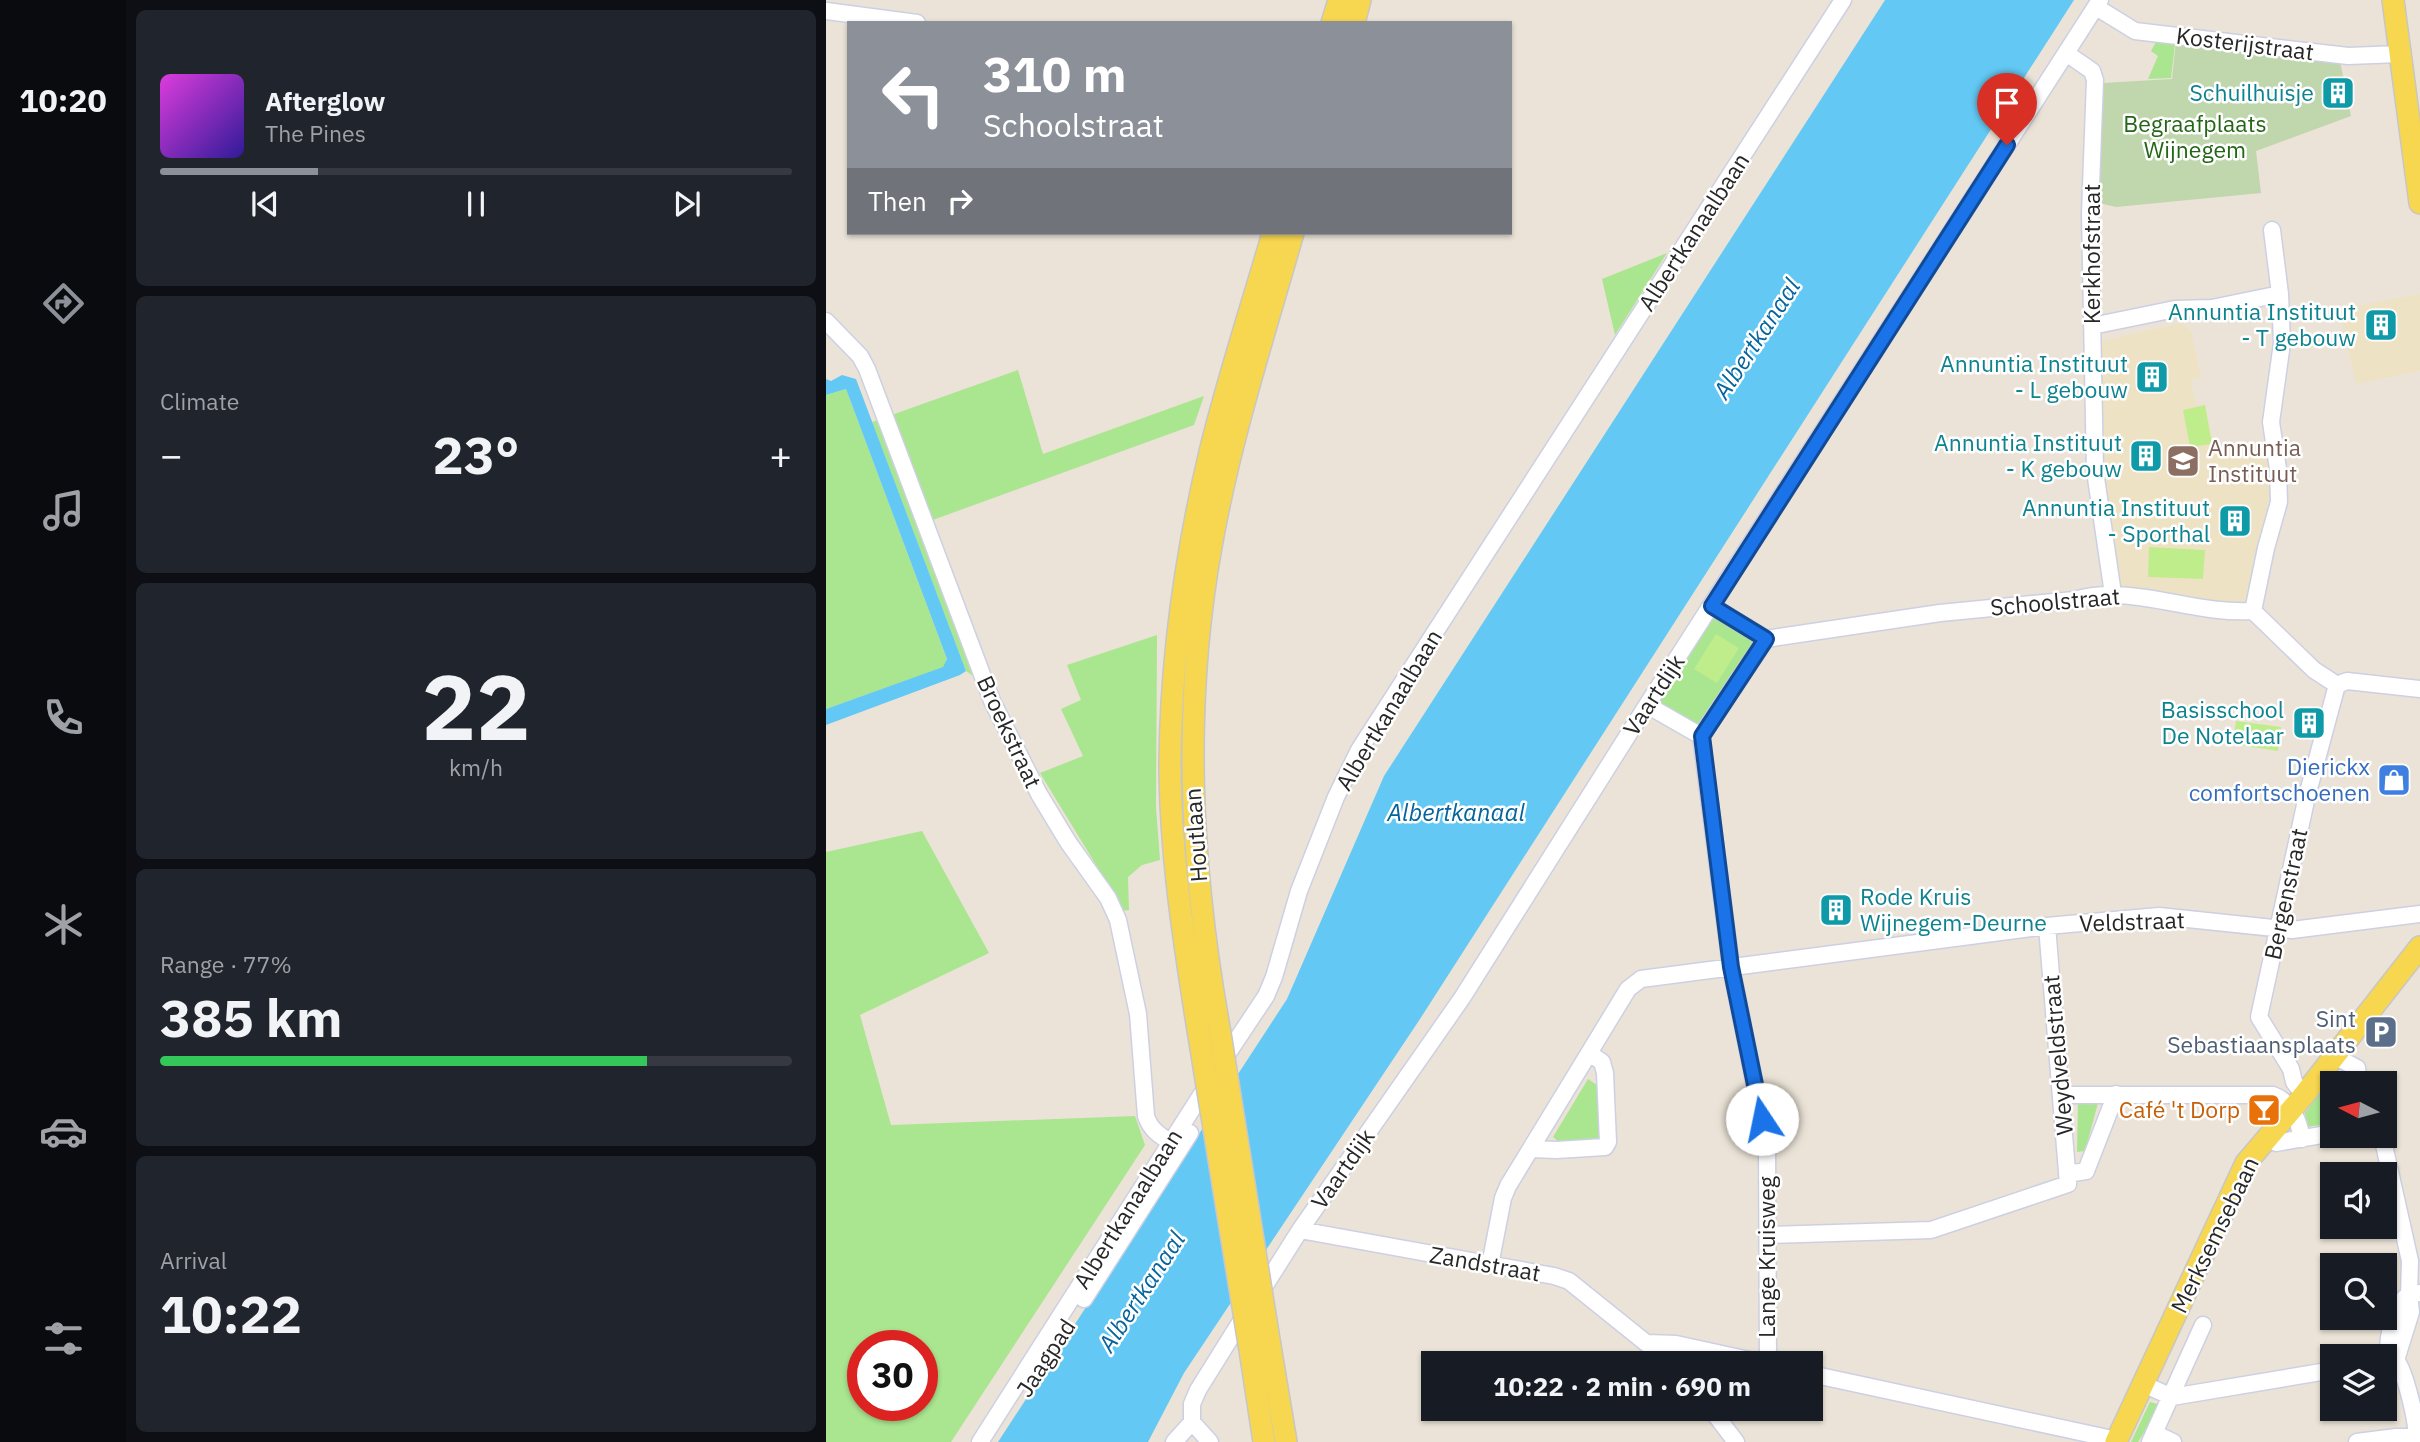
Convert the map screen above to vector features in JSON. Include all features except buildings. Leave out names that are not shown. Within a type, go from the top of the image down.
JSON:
[{"type":"main road","points":[[1333,21],[1339,0]]},
{"type":"main road","points":[[1355,21],[1360,0]]},
{"type":"main road","points":[[2393,0],[2420,203]]},
{"type":"main road","name":"Houtlaan","points":[[1272,235],[1210,453],[1191,540],[1173,694],[1170,762],[1178,886],[1208,1029],[1260,1348],[1286,1442]]},
{"type":"main road","name":"Houtlaan","points":[[1208,1029],[1192,809],[1194,696],[1200,630],[1211,542],[1229,457],[1292,235]]},
{"type":"main road","name":"Merksemsebaan","points":[[2116,1441],[2246,1163],[2304,1095],[2420,947]]},
{"type":"main road","name":"Houtlaan","points":[[1260,1348],[1264,1442]]},
{"type":"street","name":"Albertkanaalbaan","points":[[980,1442],[1266,996],[1281,958],[1299,891],[1336,797],[1359,750],[1843,0]]},
{"type":"street","name":"Kosterijstraat","points":[[2098,4],[2135,31],[2348,56],[2400,54]]},
{"type":"street","name":"Vaartdijk","points":[[1192,1422],[1192,1404],[1205,1379],[1300,1230],[1462,998],[2098,4]]},
{"type":"street","points":[[826,11],[902,21]]},
{"type":"street","name":"Kerkhofstraat","points":[[2066,53],[2092,71],[2095,80],[2090,212],[2095,471],[2113,593]]},
{"type":"street","points":[[2272,230],[2280,294],[2282,343],[2271,422],[2279,477],[2279,502],[2253,611],[2314,670],[2337,685],[2347,681],[2420,689]]},
{"type":"street","points":[[2092,326],[2175,309],[2212,308],[2280,294]]},
{"type":"street","name":"Broekstraat","points":[[826,321],[846,339],[867,369],[992,701],[1039,794],[1114,909],[1126,952],[1138,1014],[1146,1116],[1148,1124],[1170,1142]]},
{"type":"street","name":"Schoolstraat","points":[[1766,639],[1940,613],[2074,600],[2113,593],[2221,611],[2253,611]]},
{"type":"street","points":[[1647,705],[1702,736],[1766,639],[1712,606]]},
{"type":"street","name":"Bergenstraat","points":[[2304,1095],[2294,1082],[2291,1069],[2259,1017],[2292,862],[2333,691],[2337,685]]},
{"type":"street","name":"Lange Kruisweg","points":[[1702,736],[1731,967],[1767,1144],[1765,1351]]},
{"type":"street","name":"Veldstraat","points":[[1490,1265],[1503,1198],[1628,989],[1641,979],[2047,926],[2159,916],[2278,930],[2420,914]]},
{"type":"street","name":"Weydveldstraat","points":[[2047,926],[2068,1179]]},
{"type":"street","points":[[1531,1149],[1605,1147],[1608,1142],[1605,1073],[1602,1062],[1589,1053]]},
{"type":"street","points":[[2334,1056],[2357,1068],[2357,1071]]},
{"type":"street","points":[[1767,1235],[1931,1230],[2068,1179],[2086,1171],[2116,1094]]},
{"type":"street","points":[[2062,1095],[2273,1095],[2281,1098],[2298,1120],[2302,1139]]},
{"type":"street","name":"Jaagpad","points":[[992,1442],[1190,1133]]},
{"type":"street","points":[[2276,1143],[2320,1136]]},
{"type":"street","points":[[2385,1148],[2410,1261],[2414,1294],[2399,1305],[2386,1344]]},
{"type":"street","name":"Zandstraat","points":[[1300,1230],[1554,1276],[1569,1281],[1657,1351]]},
{"type":"street","name":"Merksemsebaan","points":[[2152,1437],[2203,1325]]},
{"type":"street","points":[[1648,1343],[1676,1344],[1689,1351]]},
{"type":"street","points":[[2357,1442],[2396,1437],[2417,1439],[2402,1369],[2397,1364]]},
{"type":"street","points":[[2143,1384],[2172,1396],[2320,1372]]},
{"type":"street","points":[[1823,1377],[2116,1441]]},
{"type":"street","points":[[1720,1421],[1736,1442]]},
{"type":"street","points":[[1174,1442],[1192,1422],[1210,1442]]},
{"type":"street","points":[[2152,1437],[2173,1442]]},
{"type":"shaded area","name":"Annuntia Instituut - T gebouw","points":[[2420,294],[2420,371],[2356,384],[2340,315],[2341,309]]},
{"type":"shaded area","name":"Annuntia Instituut","points":[[2182,323],[2191,330],[2201,377],[2191,380],[2196,405],[2205,404],[2215,451],[2268,440],[2271,446],[2270,487],[2265,524],[2256,554],[2249,599],[2243,605],[2113,594],[2099,498],[2093,343]]},
{"type":"green space","name":"Begraafplaats Wijnegem","points":[[2176,41],[2340,61],[2351,116],[2256,151],[2261,193],[2116,207],[2099,203],[2103,83],[2172,79]]},
{"type":"green space","points":[[2156,42],[2175,44],[2171,78],[2148,79],[2158,56],[2151,51]]},
{"type":"green space","points":[[1667,253],[1615,335],[1602,279]]},
{"type":"green space","points":[[1018,370],[1043,454],[1204,396],[1194,425],[930,521],[993,690],[966,671],[872,422]]},
{"type":"green space","points":[[846,389],[947,659],[944,667],[826,709],[826,395]]},
{"type":"green space","points":[[2205,405],[2212,444],[2190,447],[2183,410]]},
{"type":"green space","points":[[2149,547],[2205,550],[2203,579],[2148,577]]},
{"type":"green space","points":[[1714,615],[1755,640],[1702,725],[1691,723],[1658,702]]},
{"type":"green space","points":[[1716,634],[1739,648],[1717,683],[1694,669]]},
{"type":"green space","points":[[1157,635],[1156,807],[1160,860],[1142,865],[1128,877],[1129,910],[1121,911],[1040,773],[1083,756],[1061,709],[1081,700],[1067,665]]},
{"type":"green space","points":[[2236,721],[2281,727],[2278,751],[2233,744]]},
{"type":"green space","points":[[922,831],[989,953],[860,1015],[891,1125],[1135,1116],[1145,1145],[951,1442],[826,1442],[826,852]]},
{"type":"green space","points":[[1588,1079],[1597,1085],[1604,1130],[1598,1138],[1559,1142],[1553,1137]]},
{"type":"green space","points":[[2320,1093],[2320,1125],[2307,1127],[2305,1113]]},
{"type":"green space","points":[[2078,1102],[2098,1103],[2085,1151],[2077,1152]]},
{"type":"green space","points":[[2150,1402],[2161,1405],[2138,1442],[2131,1442]]},
{"type":"water","name":"Albertkanaal","points":[[1885,0],[2074,0],[1420,1019],[1184,1373],[1148,1442],[998,1442],[1287,999],[1384,776]]},
{"type":"water","points":[[842,375],[856,379],[966,671],[826,725],[826,709],[943,667],[947,659],[846,389],[826,395],[826,379],[831,381]]},
{"type":"place","name":"Schuilhuisje","points":[[2338,93]]},
{"type":"place","name":"Annuntia Instituut - T gebouw","points":[[2381,325]]},
{"type":"place","name":"Annuntia Instituut - L gebouw","points":[[2152,377]]},
{"type":"place","name":"Annuntia Instituut - K gebouw","points":[[2146,456]]},
{"type":"place","name":"Annuntia Instituut","points":[[2183,461]]},
{"type":"place","name":"Annuntia Instituut - Sporthal","points":[[2235,521]]},
{"type":"place","name":"Basisschool De Notelaar","points":[[2309,723]]},
{"type":"place","name":"Dierickx comfortschoenen","points":[[2394,780]]},
{"type":"place","name":"Rode Kruis Wijnegem-Deurne","points":[[1836,910]]},
{"type":"place","name":"Sint Sebastiaansplaats","points":[[2381,1032]]},
{"type":"place","name":"Café 't Dorp","points":[[2264,1110]]},
{"type":"route","points":[[1762,1119],[1731,967],[1702,736],[1766,639],[1712,606],[2007,145]]}]
